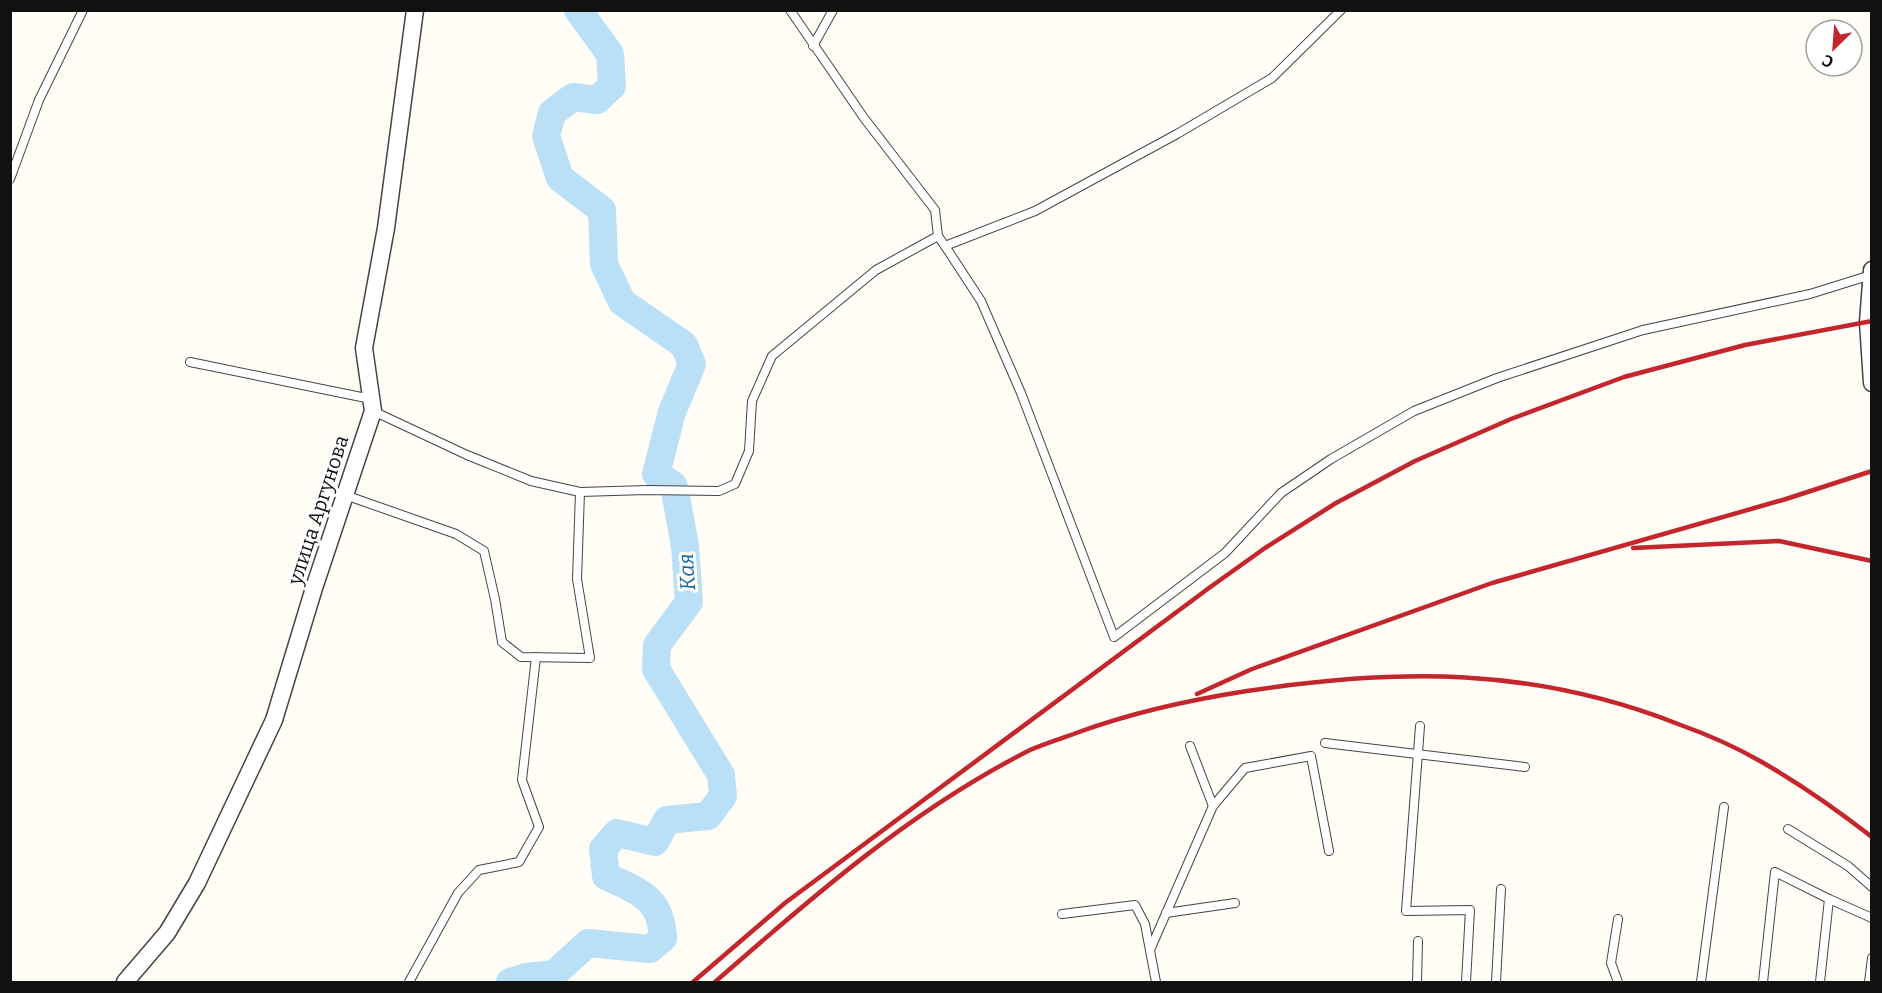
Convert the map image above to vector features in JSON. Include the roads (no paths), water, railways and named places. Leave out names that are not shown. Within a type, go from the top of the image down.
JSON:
[{"type":"street","name":"улица Аргунова","points":[[125,982],[167,933],[197,882],[274,720],[373,405],[364,348],[386,228],[415,10]]},
{"type":"street","points":[[1872,270],[1868,322],[1872,383]]},
{"type":"lane","points":[[10,179],[39,100],[83,10]]},
{"type":"lane","points":[[790,10],[864,118],[935,210],[938,236],[981,301],[1021,393],[1114,637],[1225,553],[1281,494],[1331,459],[1414,411],[1497,378],[1642,330],[1810,294],[1871,275]]},
{"type":"lane","points":[[813,46],[833,10]]},
{"type":"lane","points":[[945,246],[1035,212],[1186,129],[1272,78],[1341,10]]},
{"type":"lane","points":[[190,362],[373,405],[467,455],[531,481],[580,492],[719,491],[735,484],[749,451],[752,401],[772,356],[876,270],[938,236]]},
{"type":"lane","points":[[345,495],[456,534],[484,551],[502,642],[521,657],[590,658],[577,579],[580,492]]},
{"type":"lane","points":[[409,982],[458,893],[479,870],[519,862],[539,827],[522,780],[536,657]]},
{"type":"lane","points":[[1420,726],[1406,911],[1470,910],[1466,982]]},
{"type":"lane","points":[[1325,743],[1525,767]]},
{"type":"lane","points":[[1190,746],[1213,806]]},
{"type":"lane","points":[[1150,950],[1213,806],[1245,768],[1311,756],[1329,851]]},
{"type":"lane","points":[[1701,982],[1724,807]]},
{"type":"lane","points":[[1788,829],[1848,866],[1872,887]]},
{"type":"lane","points":[[1763,982],[1775,872],[1872,918]]},
{"type":"lane","points":[[1496,982],[1501,889]]},
{"type":"lane","points":[[1820,982],[1829,899]]},
{"type":"lane","points":[[1166,913],[1235,903]]},
{"type":"lane","points":[[1062,914],[1135,905],[1145,924],[1156,982]]},
{"type":"lane","points":[[1618,919],[1611,963],[1618,982]]},
{"type":"lane","points":[[1418,940],[1418,982]]},
{"type":"lane","points":[[1869,982],[1872,958]]},
{"type":"waterway","name":"Кая","points":[[510,982],[526,977],[554,974],[588,943],[650,949],[663,938],[658,913],[653,905],[638,892],[606,876],[603,849],[617,833],[655,842],[667,820],[708,816],[723,796],[721,775],[656,669],[657,645],[689,602],[685,546],[675,491],[673,485],[656,474],[672,412],[692,364],[684,345],[622,302],[604,264],[602,210],[560,178],[546,136],[552,113],[573,97],[597,100],[612,86],[610,54],[578,10]]},
{"type":"railway","points":[[693,982],[785,903],[1209,588],[1265,548],[1336,503],[1415,461],[1511,419],[1624,377],[1745,345],[1872,321]]},
{"type":"railway","points":[[1197,694],[1252,669],[1492,583],[1786,499],[1872,471]]},
{"type":"railway","points":[[1633,548],[1779,541],[1872,561]]},
{"type":"railway","points":[[715,982],[865,856],[945,799],[1030,750],[1120,718],[1162,707],[1303,683],[1412,676],[1465,678],[1518,682],[1624,705],[1730,745],[1803,787],[1872,837]]}]
